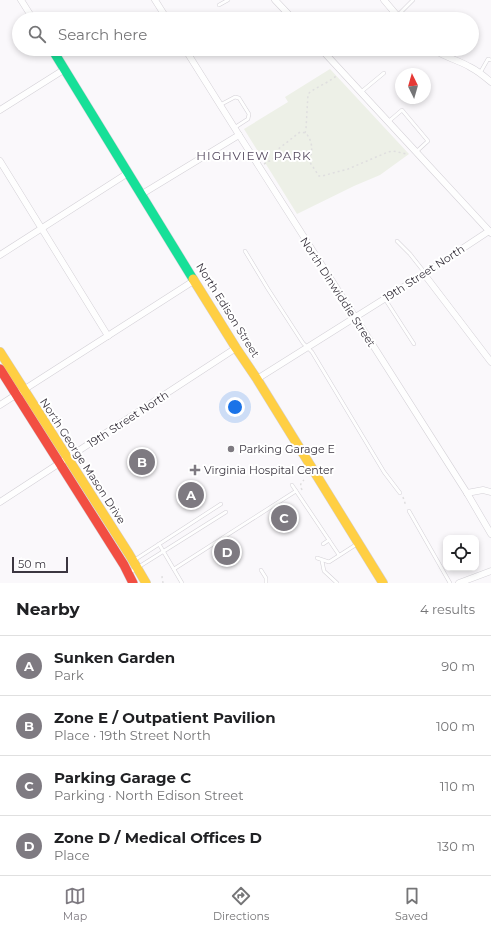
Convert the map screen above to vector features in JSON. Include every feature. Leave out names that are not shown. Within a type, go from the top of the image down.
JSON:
[{"type":"street","points":[[22,0],[30,12]]},
{"type":"street","points":[[155,0],[163,12]]},
{"type":"street","points":[[275,0],[286,12]]},
{"type":"street","points":[[384,0],[394,12]]},
{"type":"street","name":"North Edison Street","points":[[57,56],[236,348],[257,379],[383,583]]},
{"type":"street","name":"North Dinwiddie Street","points":[[189,56],[238,136],[467,493],[491,534]]},
{"type":"street","points":[[327,56],[490,232]]},
{"type":"street","points":[[448,56],[480,73],[491,82]]},
{"type":"street","points":[[0,110],[65,69]]},
{"type":"street","points":[[142,194],[238,136]]},
{"type":"street","points":[[0,161],[108,336]]},
{"type":"street","points":[[0,254],[128,173]]},
{"type":"street","name":"19th Street North","points":[[257,379],[490,232]]},
{"type":"street","points":[[424,274],[491,362]]},
{"type":"street","points":[[0,406],[195,280]]},
{"type":"street","name":"19th Street North","points":[[0,502],[236,348]]},
{"type":"street","name":"North George Mason Drive","points":[[0,352],[20,392],[64,461],[146,583]]},
{"type":"street","name":"North George Mason Drive","points":[[0,369],[20,392]]},
{"type":"street","name":"North George Mason Drive","points":[[64,461],[133,583]]},
{"type":"street","points":[[467,493],[483,490],[491,492]]},
{"type":"street","points":[[459,583],[491,571]]},
{"type":"lane","points":[[220,5],[228,0]]},
{"type":"lane","points":[[402,12],[413,0]]},
{"type":"lane","points":[[480,73],[488,59],[491,60]]},
{"type":"lane","points":[[361,92],[384,73]]},
{"type":"lane","points":[[220,105],[235,97],[239,98],[249,114],[248,119],[234,128]]},
{"type":"lane","points":[[388,122],[402,110],[428,141],[415,150]]},
{"type":"lane","points":[[397,241],[410,254],[424,274]]},
{"type":"lane","points":[[245,251],[303,342],[312,352],[384,472],[400,493]]},
{"type":"lane","points":[[385,299],[414,344]]},
{"type":"lane","points":[[292,485],[339,555]]},
{"type":"lane","points":[[174,569],[296,491]]},
{"type":"lane","points":[[126,570],[135,565],[159,544],[221,504]]},
{"type":"lane","points":[[409,511],[450,583]]},
{"type":"lane","points":[[126,570],[164,551],[226,512]]},
{"type":"lane","points":[[323,544],[329,540]]},
{"type":"lane","points":[[317,558],[329,562],[358,543]]},
{"type":"lane","points":[[159,544],[182,583]]},
{"type":"lane","points":[[322,560],[324,571],[337,583]]},
{"type":"lane","points":[[261,570],[266,578],[266,583]]},
{"type":"path","points":[[305,133],[308,94],[334,79],[341,71]]},
{"type":"path","points":[[259,167],[278,156],[276,153],[277,150],[300,132],[308,135],[312,143],[310,162],[318,175],[322,176],[348,169],[388,152],[393,151],[407,154],[415,150]]},
{"type":"path","points":[[302,490],[300,484],[304,480]]},
{"type":"path","points":[[400,493],[402,494],[409,511]]},
{"type":"path","points":[[163,574],[163,583]]},
{"type":"shaded area","points":[[330,69],[409,154],[380,175],[297,214],[244,129],[288,102],[285,97]]},
{"type":"traffic: fast","points":[[56,56],[193,279]]},
{"type":"traffic: slow","points":[[193,279],[257,379],[383,583]]},
{"type":"traffic: slow","points":[[0,352],[146,583]]},
{"type":"traffic: jam","points":[[0,369],[124,565],[133,583]]},
{"type":"place","name":"Parking Garage E","points":[[231,449]]},
{"type":"place","name":"Zone E / Outpatient Pavilion","points":[[142,462]]},
{"type":"place","name":"Virginia Hospital Center","points":[[195,470]]},
{"type":"place","name":"Sunken Garden","points":[[191,495]]},
{"type":"place","name":"Parking Garage C","points":[[284,518]]},
{"type":"place","name":"Zone D / Medical Offices D","points":[[227,552]]},
{"type":"district","name":"HIGHVIEW PARK","points":[[254,155]]}]
